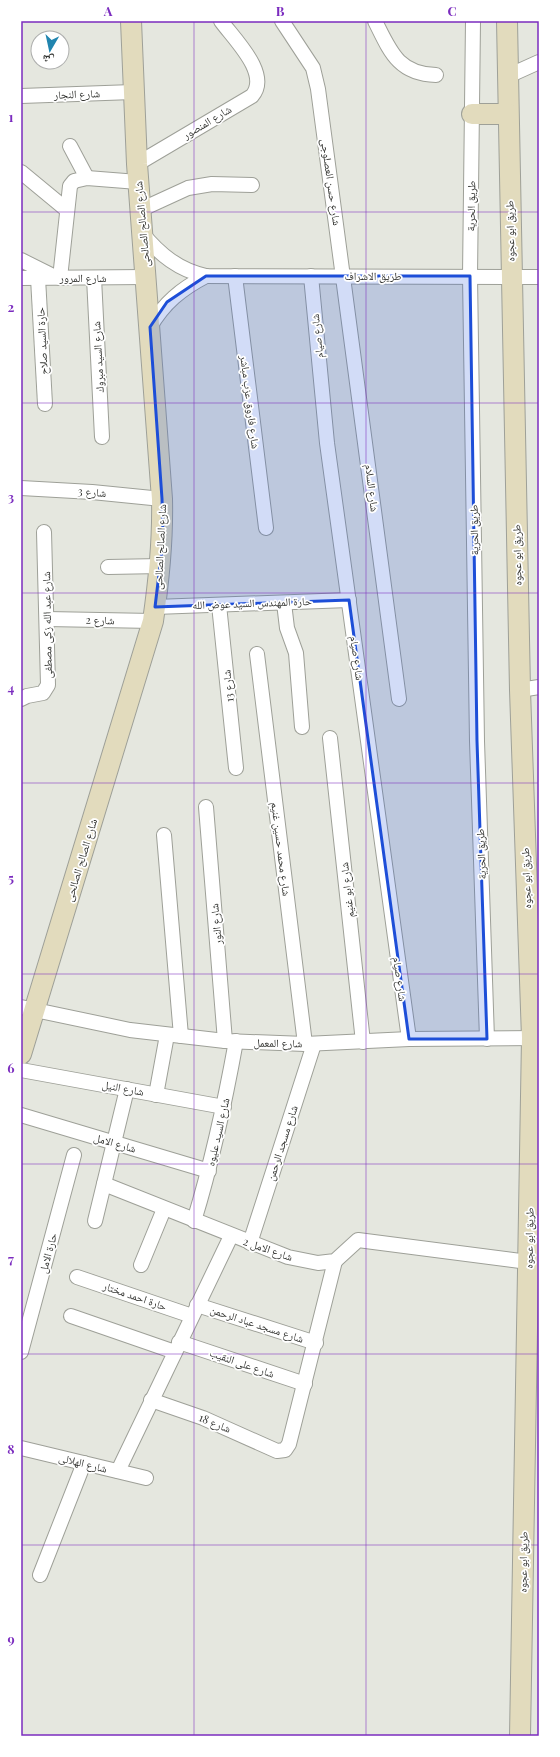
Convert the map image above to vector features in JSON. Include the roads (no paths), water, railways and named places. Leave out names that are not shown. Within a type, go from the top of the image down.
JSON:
[{"type":"street","name":"شارع الصالح الصالحى","points":[[21,1054],[28,1008],[154,614],[160,566],[162,499],[140,210],[133,92],[131,21]]},
{"type":"street","name":"شارع المنصور","points":[[138,173],[252,96],[255,92],[258,81],[256,68],[221,21]]},
{"type":"street","name":"شارع حسن العصلوجى","points":[[282,21],[313,68],[318,88],[344,276]]},
{"type":"street","points":[[375,21],[396,59],[408,70],[423,74],[436,75]]},
{"type":"street","name":"طريق الحرية","points":[[473,21],[470,276],[477,741],[487,1039]]},
{"type":"street","name":"طريق ابو عجوه","points":[[507,21],[511,277],[530,689],[535,1038],[528,1262],[520,1736]]},
{"type":"street","points":[[508,76],[539,62]]},
{"type":"street","name":"شارع النجار","points":[[21,96],[133,92]]},
{"type":"street","points":[[472,114],[508,114]]},
{"type":"street","points":[[70,146],[87,178]]},
{"type":"street","points":[[21,172],[66,210]]},
{"type":"street","points":[[21,260],[58,278],[70,186],[74,181],[87,178],[138,173]]},
{"type":"street","points":[[140,210],[188,188],[212,184],[252,185]]},
{"type":"street","name":"طريق الاشراف","points":[[142,233],[152,245],[176,265],[190,272],[206,276],[539,277]]},
{"type":"street","points":[[150,327],[167,302],[179,292],[206,276]]},
{"type":"street","name":"شارع فاروق عزب مباشر","points":[[235,276],[266,528]]},
{"type":"street","name":"شارع صيام","points":[[311,276],[327,443],[408,1039]]},
{"type":"street","name":"شارع السلام","points":[[344,276],[399,699]]},
{"type":"street","name":"شارع المرور","points":[[21,278],[146,277]]},
{"type":"street","name":"حارة السيد صلاح","points":[[38,278],[45,404]]},
{"type":"street","name":"شارع السيد مبروك","points":[[94,278],[102,437]]},
{"type":"street","name":"شارع 3","points":[[21,488],[92,492],[162,499]]},
{"type":"street","name":"شارع عبد الله زكى مصطفى","points":[[21,699],[27,696],[43,693],[48,685],[44,532]]},
{"type":"street","points":[[108,567],[160,566]]},
{"type":"street","name":"حارة المهندس السيد عوض الله","points":[[154,614],[219,605],[349,600]]},
{"type":"street","points":[[284,602],[287,628],[296,653],[302,727]]},
{"type":"street","name":"شارع 13","points":[[219,605],[236,768]]},
{"type":"street","name":"شارع 2","points":[[47,619],[154,614]]},
{"type":"street","name":"شارع محمد حسين غنيم","points":[[257,654],[310,1044]]},
{"type":"street","name":"شارع ابو غنيم","points":[[330,738],[363,1042]]},
{"type":"street","name":"شارع النور","points":[[206,807],[231,1041]]},
{"type":"street","points":[[156,1095],[174,1036],[164,836]]},
{"type":"street","name":"شارع المعمل","points":[[28,1008],[89,1022],[174,1036],[231,1041],[310,1044],[408,1039],[535,1038]]},
{"type":"street","name":"شارع السيد عليوه","points":[[194,1221],[209,1171],[224,1107],[231,1041]]},
{"type":"street","name":"شارع مسجد الرحمن","points":[[250,1243],[310,1044]]},
{"type":"street","name":"شارع النيل","points":[[21,1070],[224,1107]]},
{"type":"street","points":[[95,1221],[126,1089]]},
{"type":"street","name":"شارع الامل","points":[[21,1115],[209,1171]]},
{"type":"street","name":"حارة الامل","points":[[21,1352],[74,1155]]},
{"type":"street","name":"شارع الامل 2","points":[[104,1184],[231,1236],[288,1257],[318,1263],[335,1261]]},
{"type":"street","points":[[141,1265],[164,1209]]},
{"type":"street","points":[[118,1472],[231,1236]]},
{"type":"street","points":[[305,1384],[335,1261],[358,1240],[528,1262]]},
{"type":"street","name":"حارة احمد مختار","points":[[77,1277],[195,1310]]},
{"type":"street","name":"شارع مسجد عباد الرحمن","points":[[195,1310],[316,1343]]},
{"type":"street","name":"شارع على النقيب","points":[[71,1316],[305,1384]]},
{"type":"street","name":"شارع 18","points":[[152,1400],[203,1418],[277,1451],[285,1450],[289,1444],[305,1384]]},
{"type":"street","name":"شارع الهلالى","points":[[21,1448],[146,1478]]},
{"type":"street","points":[[40,1575],[84,1464]]}]
